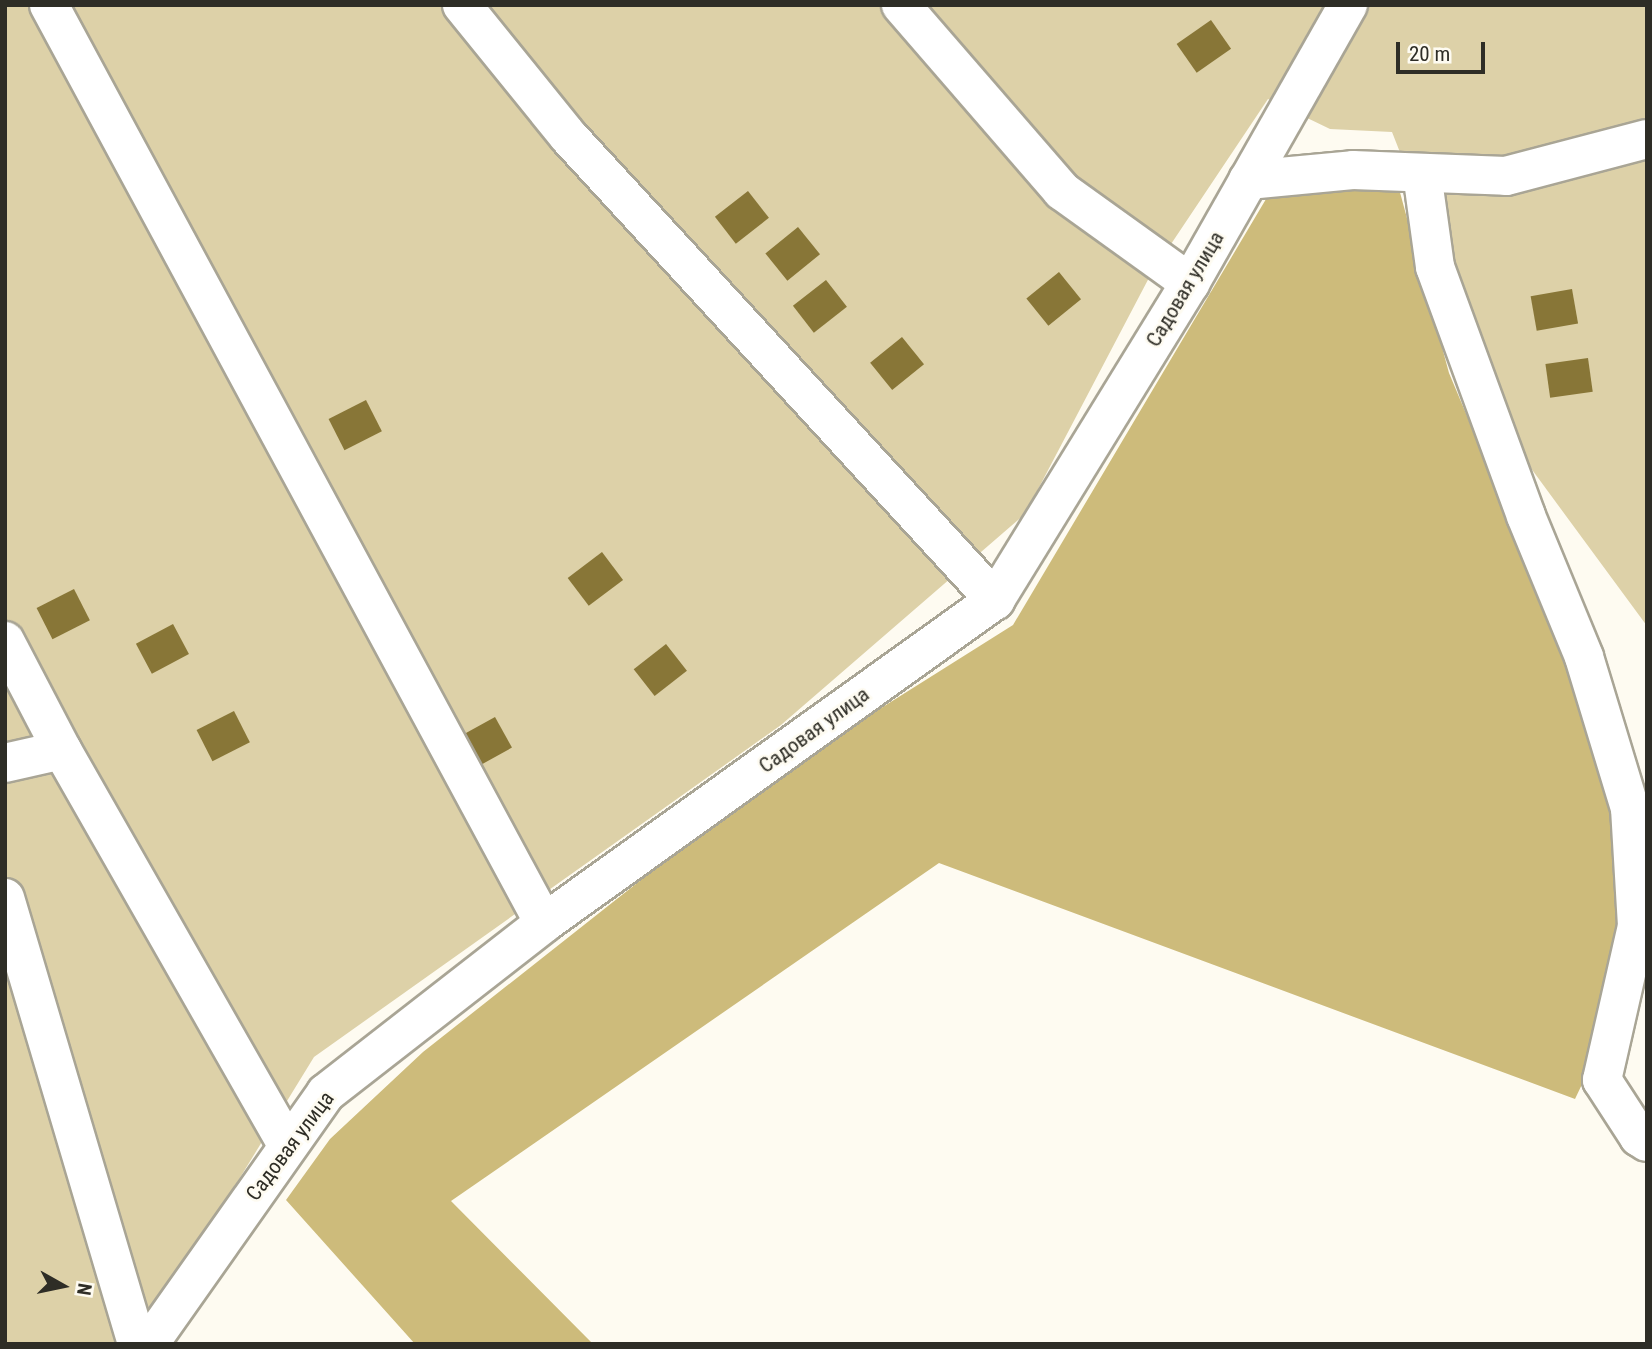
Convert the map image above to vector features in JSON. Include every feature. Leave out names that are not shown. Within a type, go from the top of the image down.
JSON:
[{"type":"street","points":[[49,5],[544,923]]},
{"type":"street","points":[[462,5],[568,136],[995,600]]},
{"type":"street","points":[[901,5],[1062,191],[1190,283]]},
{"type":"street","name":"Садовая улица","points":[[149,1344],[326,1093],[544,923],[995,600],[1190,283],[1348,5]]},
{"type":"street","points":[[1248,180],[1353,170],[1506,176],[1647,139]]},
{"type":"street","points":[[1422,173],[1435,267],[1526,516],[1584,657],[1630,807],[1637,926],[1602,1080],[1647,1142]]},
{"type":"street","points":[[5,641],[62,750],[287,1145]]},
{"type":"street","points":[[5,763],[62,750]]},
{"type":"street","points":[[5,898],[136,1344]]},
{"type":"shaded area","points":[[5,5],[1647,5],[1647,626],[1516,448],[1392,132],[1330,129],[1268,99],[1151,274],[1025,514],[781,725],[314,1057],[211,1225],[131,1344],[5,1344]]},
{"type":"shaded area","points":[[1398,185],[1449,373],[1605,745],[1624,996],[1575,1099],[939,863],[451,1201],[593,1344],[415,1344],[286,1200],[330,1139],[423,1052],[770,778],[1013,625],[1272,189]]},
{"type":"building","points":[[1211,20],[1231,49],[1197,73],[1177,44]]},
{"type":"building","points":[[748,191],[769,218],[736,244],[715,217]]},
{"type":"building","points":[[798,227],[820,254],[787,281],[765,253]]},
{"type":"building","points":[[1059,272],[1081,299],[1048,326],[1026,298]]},
{"type":"building","points":[[826,280],[847,307],[814,333],[793,306]]},
{"type":"building","points":[[1572,289],[1578,323],[1537,331],[1531,296]]},
{"type":"building","points":[[902,337],[924,364],[892,390],[870,363]]},
{"type":"building","points":[[1588,358],[1593,392],[1550,398],[1545,364]]},
{"type":"building","points":[[366,400],[382,431],[344,450],[329,419]]},
{"type":"building","points":[[602,552],[623,580],[589,606],[568,578]]},
{"type":"building","points":[[74,589],[90,620],[52,639],[37,608]]},
{"type":"building","points":[[173,624],[189,654],[152,674],[136,644]]},
{"type":"building","points":[[666,644],[687,671],[655,696],[634,669]]},
{"type":"building","points":[[234,711],[250,742],[212,761],[197,730]]},
{"type":"building","points":[[495,717],[512,748],[475,768],[458,737]]}]
